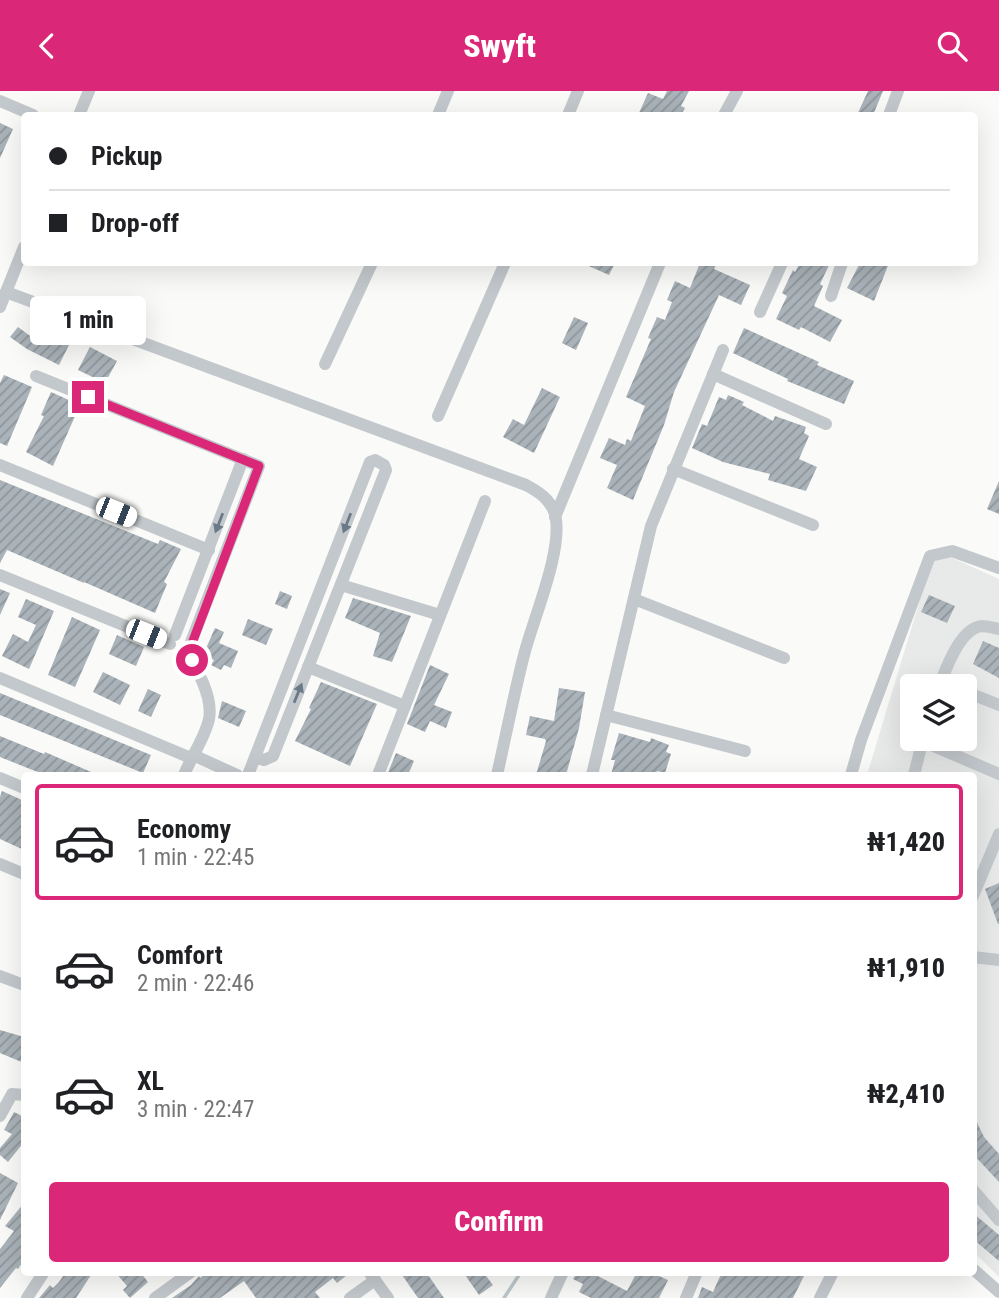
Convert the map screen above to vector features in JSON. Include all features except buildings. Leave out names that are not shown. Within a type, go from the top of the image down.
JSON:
[{"type":"street","points":[[80,112],[89,91]]},
{"type":"street","points":[[439,112],[448,91]]},
{"type":"street","points":[[569,112],[578,91]]},
{"type":"street","points":[[726,112],[737,91]]},
{"type":"street","points":[[890,112],[898,91]]},
{"type":"street","points":[[0,101],[26,112]]},
{"type":"street","points":[[0,307],[21,254]]},
{"type":"street","points":[[325,364],[371,266]]},
{"type":"street","points":[[438,416],[504,266]]},
{"type":"street","points":[[555,517],[659,266]]},
{"type":"street","points":[[760,312],[781,266]]},
{"type":"street","points":[[831,296],[841,266]]},
{"type":"street","points":[[6,292],[526,485],[540,493],[550,503],[555,517],[556,535],[552,559],[524,655],[499,772]]},
{"type":"street","points":[[593,772],[651,526],[723,350]]},
{"type":"street","points":[[713,374],[826,424]]},
{"type":"street","points":[[36,376],[258,464],[259,468],[189,647],[180,654],[174,652],[172,639],[243,459]]},
{"type":"street","points":[[249,772],[255,757],[371,460],[386,466],[273,756],[264,760],[255,757]]},
{"type":"street","points":[[0,465],[209,550]]},
{"type":"street","points":[[673,469],[813,525]]},
{"type":"street","points":[[378,772],[485,501]]},
{"type":"street","points":[[852,772],[861,740],[930,556],[953,551],[999,568]]},
{"type":"street","points":[[0,575],[172,639]]},
{"type":"street","points":[[341,585],[440,615]]},
{"type":"street","points":[[634,599],[785,658]]},
{"type":"street","points":[[948,674],[954,652],[967,633],[981,626],[999,629]]},
{"type":"street","points":[[185,772],[206,726],[209,709],[189,647]]},
{"type":"street","points":[[308,667],[405,706]]},
{"type":"street","points":[[0,678],[230,772]]},
{"type":"street","points":[[977,696],[999,705]]},
{"type":"street","points":[[606,715],[745,751]]},
{"type":"street","points":[[915,772],[919,751]]},
{"type":"street","points":[[947,751],[999,774]]},
{"type":"street","points":[[0,778],[21,787]]},
{"type":"street","points":[[977,886],[999,834]]},
{"type":"street","points":[[0,864],[21,873]]},
{"type":"street","points":[[977,957],[999,960]]},
{"type":"street","points":[[0,976],[21,984]]},
{"type":"street","points":[[0,1115],[12,1094],[21,1095]]},
{"type":"street","points":[[977,1195],[999,1220]]},
{"type":"street","points":[[977,1272],[999,1291]]},
{"type":"street","points":[[27,1298],[41,1276]]},
{"type":"street","points":[[155,1298],[185,1276]]},
{"type":"street","points":[[350,1298],[372,1276],[388,1298]]},
{"type":"street","points":[[551,1298],[561,1276]]},
{"type":"street","points":[[685,1298],[695,1276]]},
{"type":"street","points":[[820,1298],[831,1276]]},
{"type":"shaded area","points":[[935,550],[999,579],[999,1277],[977,1255],[977,772],[868,772]]},
{"type":"waterway","points":[[504,1298],[518,1276]]},
{"type":"route","points":[[88,397],[259,466],[191,646],[186,652],[192,660]]}]
